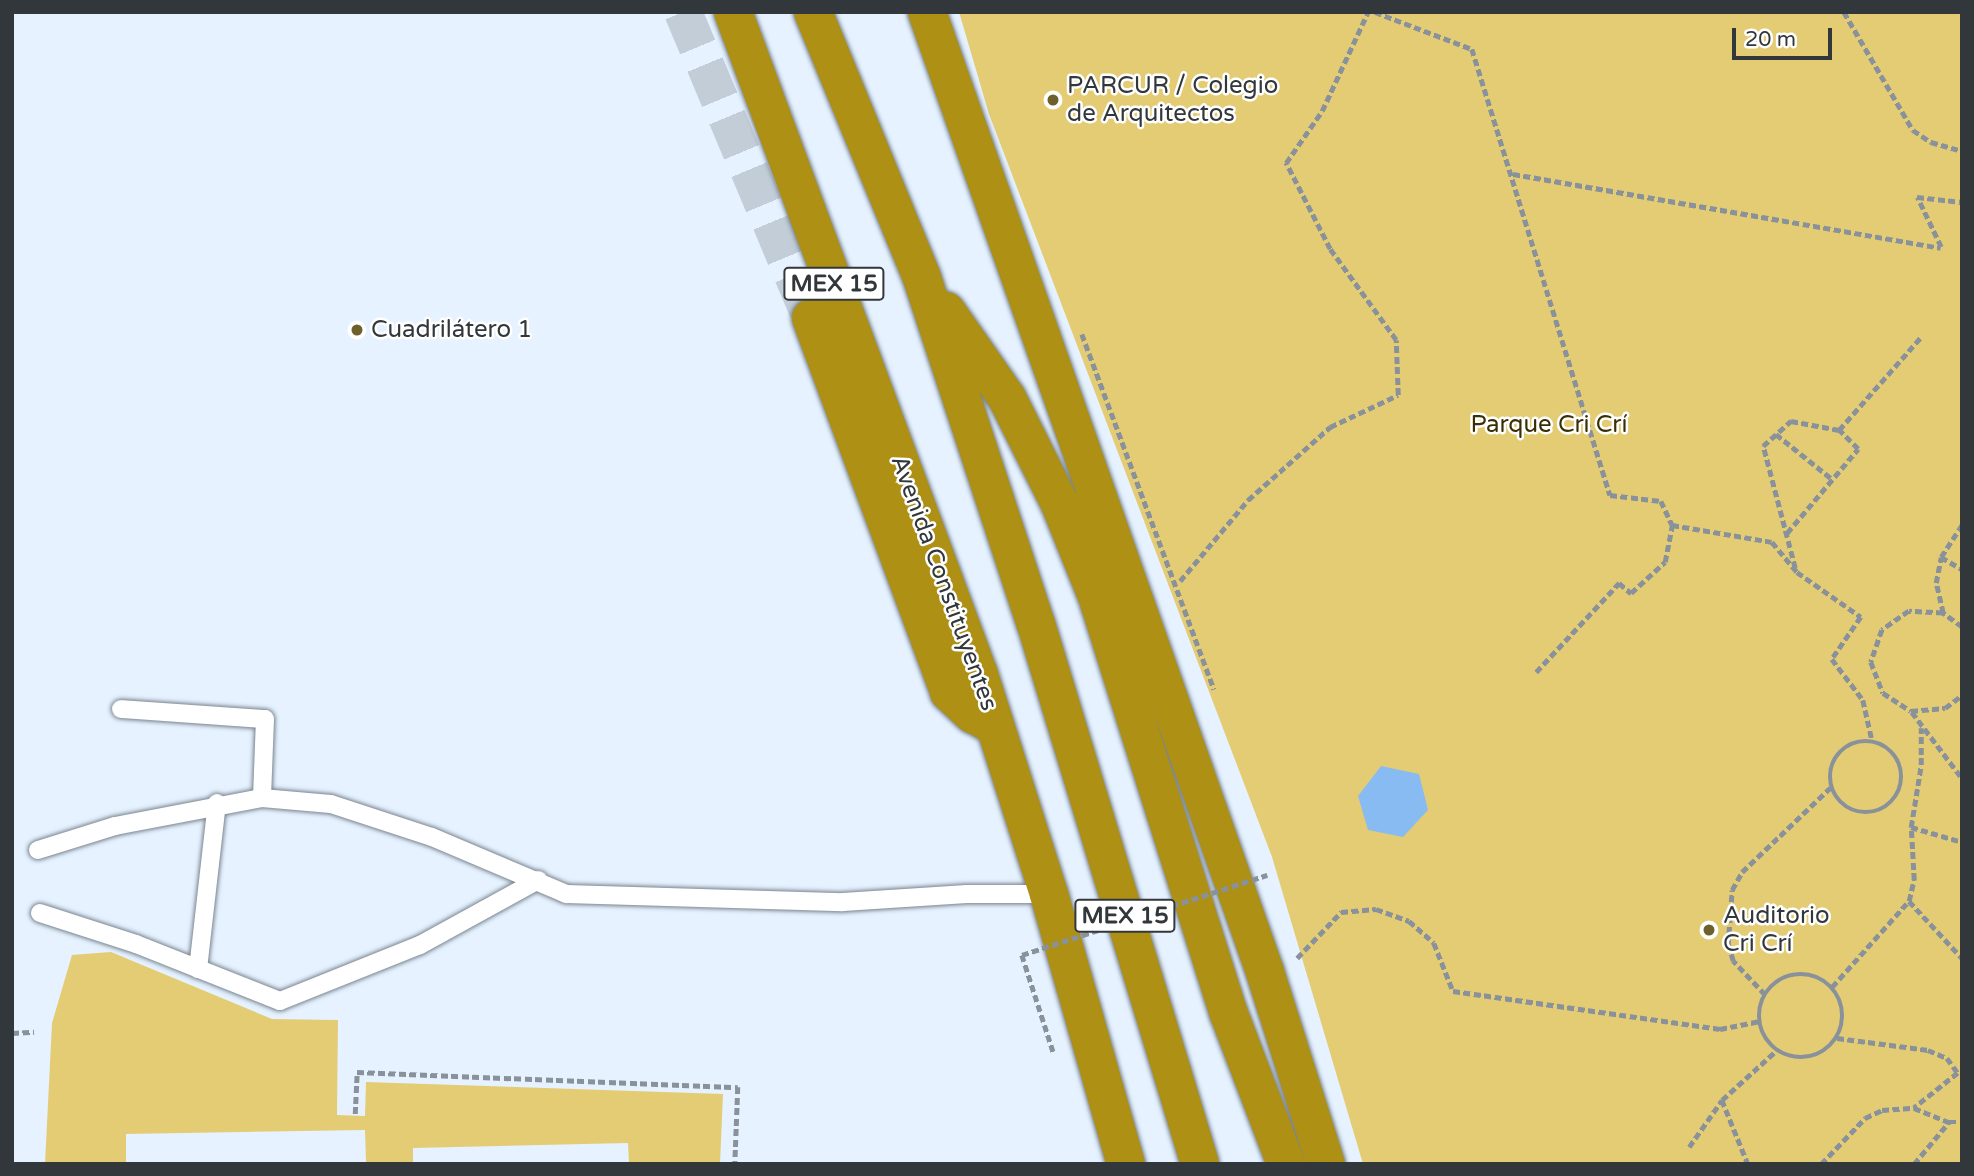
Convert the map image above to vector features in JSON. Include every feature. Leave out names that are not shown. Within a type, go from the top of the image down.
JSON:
[{"type":"highway","name":"Avenida Constituyentes","points":[[733,12],[995,726],[1049,894],[1126,1164]]},
{"type":"highway","name":"MEX 15","points":[[813,12],[922,278],[1037,624],[1200,1164]]},
{"type":"highway","points":[[927,12],[1265,972],[1326,1164]]},
{"type":"highway","points":[[922,278],[1007,398],[1060,504],[1097,596],[1229,1014],[1286,1164]]},
{"type":"highway","points":[[811,318],[949,692],[973,714],[995,726]]},
{"type":"lane","points":[[121,709],[265,719],[262,798]]},
{"type":"lane","points":[[38,850],[116,826],[217,803],[262,798],[331,804],[432,837],[566,894],[711,901],[1049,894]]},
{"type":"lane","points":[[198,969],[217,803]]},
{"type":"lane","points":[[40,914],[198,969],[280,1001],[420,945],[538,880]]},
{"type":"path","points":[[1180,581],[1248,500],[1330,427],[1398,395],[1396,340],[1330,250],[1286,163],[1321,111],[1368,12]]},
{"type":"path","points":[[1375,12],[1472,49],[1513,174],[1610,495],[1661,501],[1672,525],[1665,562],[1631,593],[1619,583],[1536,672]]},
{"type":"path","points":[[1844,12],[1913,130],[1931,142],[1962,151]]},
{"type":"path","points":[[1513,174],[1941,248],[1917,197],[1962,202]]},
{"type":"path","points":[[1078,324],[1214,689]]},
{"type":"path","points":[[1839,430],[1920,338]]},
{"type":"path","points":[[1787,534],[1858,449],[1839,430],[1791,421],[1763,446],[1797,572]]},
{"type":"path","points":[[1776,434],[1832,479]]},
{"type":"path","points":[[1672,525],[1772,542],[1797,572],[1861,617],[1832,659],[1863,700],[1872,740]]},
{"type":"path","points":[[1943,613],[1936,583],[1941,558],[1962,525]]},
{"type":"path","points":[[1941,558],[1962,569]]},
{"type":"path","points":[[1960,625],[1943,613],[1909,611],[1888,624],[1874,645],[1871,662],[1883,694],[1911,711],[1921,728],[1962,778]]},
{"type":"path","points":[[1911,711],[1945,708],[1962,695]]},
{"type":"path","points":[[1832,987],[1909,901],[1914,880],[1911,827],[1921,765],[1921,728]]},
{"type":"path","points":[[1872,740],[1894,753],[1900,763],[1902,776],[1895,798],[1877,812],[1865,813],[1843,806],[1831,787],[1829,774],[1839,752],[1848,744],[1872,740]]},
{"type":"path","points":[[1765,995],[1733,961],[1728,944],[1732,890],[1742,872],[1831,787]]},
{"type":"path","points":[[1911,827],[1962,842]]},
{"type":"path","points":[[1058,1067],[1022,955],[1267,875]]},
{"type":"path","points":[[1909,901],[1962,958]]},
{"type":"path","points":[[1293,963],[1341,912],[1376,909],[1409,921],[1434,943],[1453,990],[1720,1029],[1760,1021]]},
{"type":"path","points":[[1796,974],[1821,979],[1832,987],[1843,1012],[1837,1038],[1816,1055],[1803,1058],[1777,1050],[1760,1021],[1765,995],[1772,985],[1796,974]]},
{"type":"path","points":[[12,1033],[34,1032]]},
{"type":"path","points":[[1837,1038],[1928,1050],[1947,1058],[1958,1073],[1914,1108]]},
{"type":"path","points":[[1689,1147],[1722,1100],[1777,1050]]},
{"type":"path","points":[[355,1114],[357,1072],[738,1087],[734,1164]]},
{"type":"path","points":[[1722,1100],[1748,1164]]},
{"type":"path","points":[[1821,1164],[1865,1118],[1882,1110],[1914,1108],[1949,1122],[1962,1122]]},
{"type":"path","points":[[1914,1164],[1949,1122]]},
{"type":"green space","name":"Parque Cri Crí","points":[[959,12],[1962,12],[1962,1164],[1363,1164],[1272,857],[989,114]]},
{"type":"green space","points":[[111,952],[272,1019],[338,1020],[337,1115],[365,1116],[366,1082],[723,1094],[720,1164],[629,1164],[628,1143],[413,1148],[413,1164],[295,1164],[366,1162],[365,1130],[126,1134],[126,1164],[45,1164],[52,1023],[72,955]]},
{"type":"water","points":[[1381,766],[1419,774],[1428,810],[1403,837],[1368,830],[1358,796]]},
{"type":"tunnel","points":[[683,12],[811,318]]},
{"type":"place","name":"PARCUR / Colegio de Arquitectos","points":[[1053,100]]},
{"type":"place","name":"Cuadrilátero 1","points":[[357,330]]},
{"type":"place","name":"Auditorio Cri Crí","points":[[1709,930]]}]
